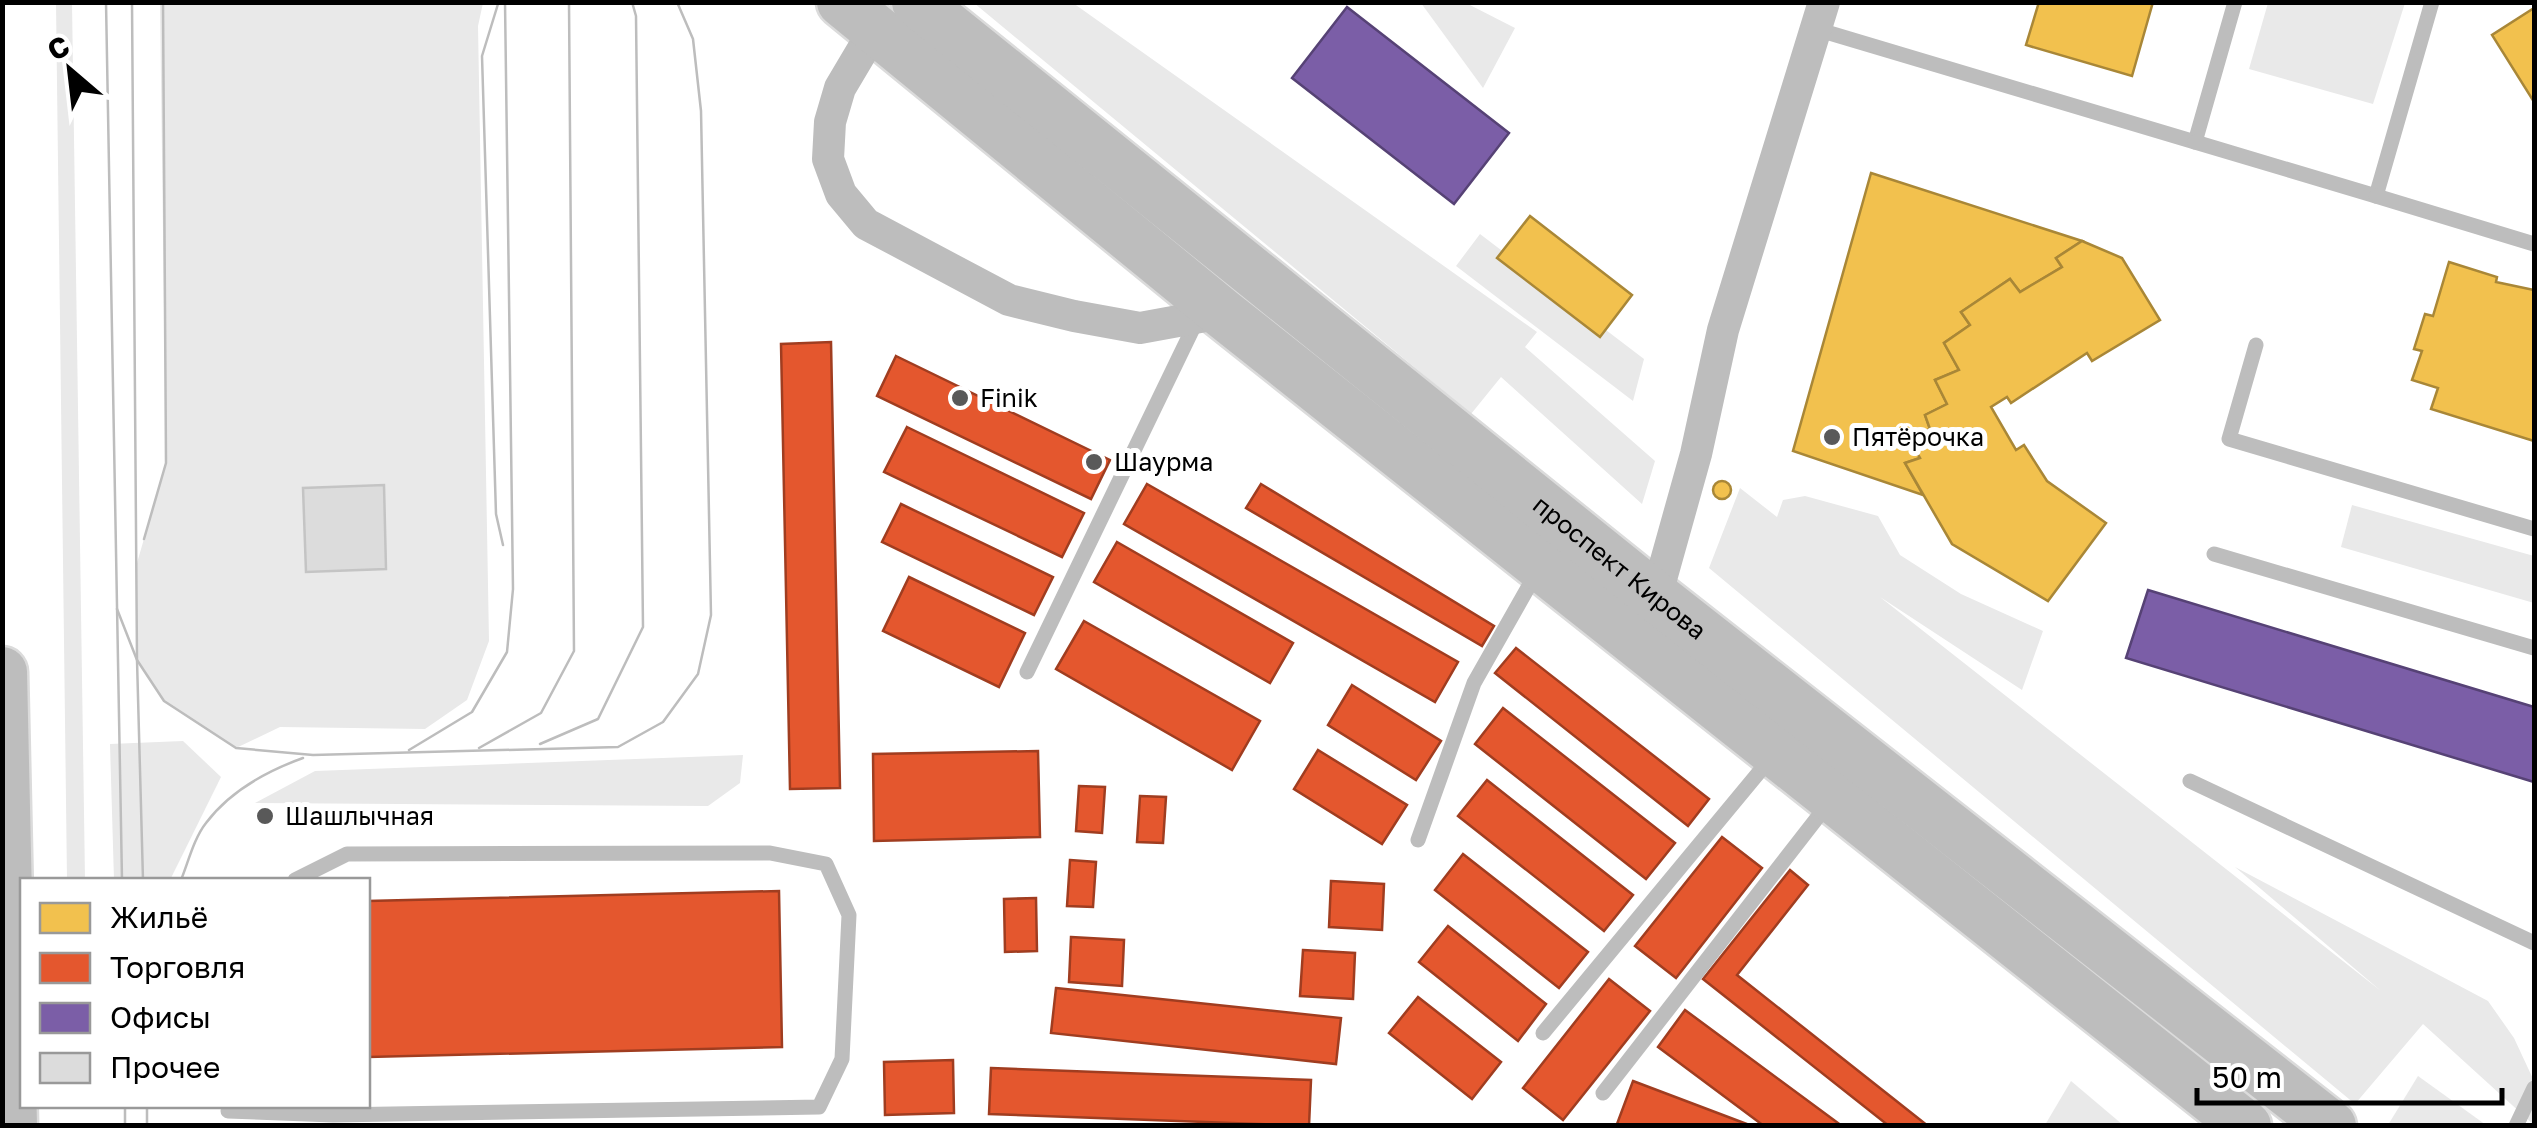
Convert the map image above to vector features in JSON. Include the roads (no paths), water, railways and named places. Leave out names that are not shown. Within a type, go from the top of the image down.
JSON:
[{"type":"main road","name":"проспект Кирова","points":[[917,2],[1656,596],[2331,1126]]},
{"type":"main road","name":"проспект Кирова","points":[[870,11],[1210,315],[1540,566],[2246,1126]]},
{"type":"main road","points":[[2,672],[15,955],[12,1126]]},
{"type":"street","points":[[870,11],[830,122],[828,159],[841,194],[866,224],[1009,300],[1140,328],[1210,315]]},
{"type":"street","points":[[1656,596],[1696,454],[1723,330],[1820,16]]},
{"type":"lane","points":[[2195,142],[2235,2]]},
{"type":"lane","points":[[2376,196],[2432,2]]},
{"type":"lane","points":[[1820,16],[2195,142],[2534,244]]},
{"type":"lane","points":[[1027,672],[1210,315]]},
{"type":"lane","points":[[2256,345],[2229,439],[2534,530]]},
{"type":"lane","points":[[2214,554],[2534,648]]},
{"type":"lane","points":[[1418,840],[1474,683],[1540,566]]},
{"type":"lane","points":[[1543,1034],[1776,753]]},
{"type":"lane","points":[[2190,780],[2534,943]]},
{"type":"lane","points":[[1603,1093],[1833,798]]},
{"type":"lane","points":[[226,1114],[819,1107],[842,1059],[849,914],[826,864],[770,853],[348,854],[299,878]]},
{"type":"lane","points":[[2516,1126],[2534,1088]]},
{"type":"tram line","points":[[106,2],[122,878]]},
{"type":"tram line","points":[[132,2],[137,660],[143,878]]},
{"type":"tram line","points":[[144,539],[166,463],[163,2]]},
{"type":"tram line","points":[[409,750],[472,712],[507,652],[513,589],[505,2]]},
{"type":"tram line","points":[[479,748],[541,713],[574,651],[569,2]]},
{"type":"tram line","points":[[540,744],[598,719],[643,627],[636,16],[632,2]]},
{"type":"tram line","points":[[117,609],[137,660],[164,701],[236,748],[313,755],[618,747],[663,722],[698,674],[711,615],[701,111],[693,39],[677,2]]},
{"type":"tram line","points":[[498,4],[482,56],[496,514],[503,545]]},
{"type":"tram line","points":[[182,878],[198,836],[226,801],[250,783],[303,758]]},
{"type":"tram line","points":[[125,1108],[125,1126]]},
{"type":"tram line","points":[[147,1108],[147,1126]]},
{"type":"place","name":"Finik","points":[[960,398]]},
{"type":"place","name":"Пятёрочка","points":[[1832,437]]},
{"type":"place","name":"Шаурма","points":[[1094,462]]},
{"type":"place","name":"Шашлычная","points":[[265,816]]}]
